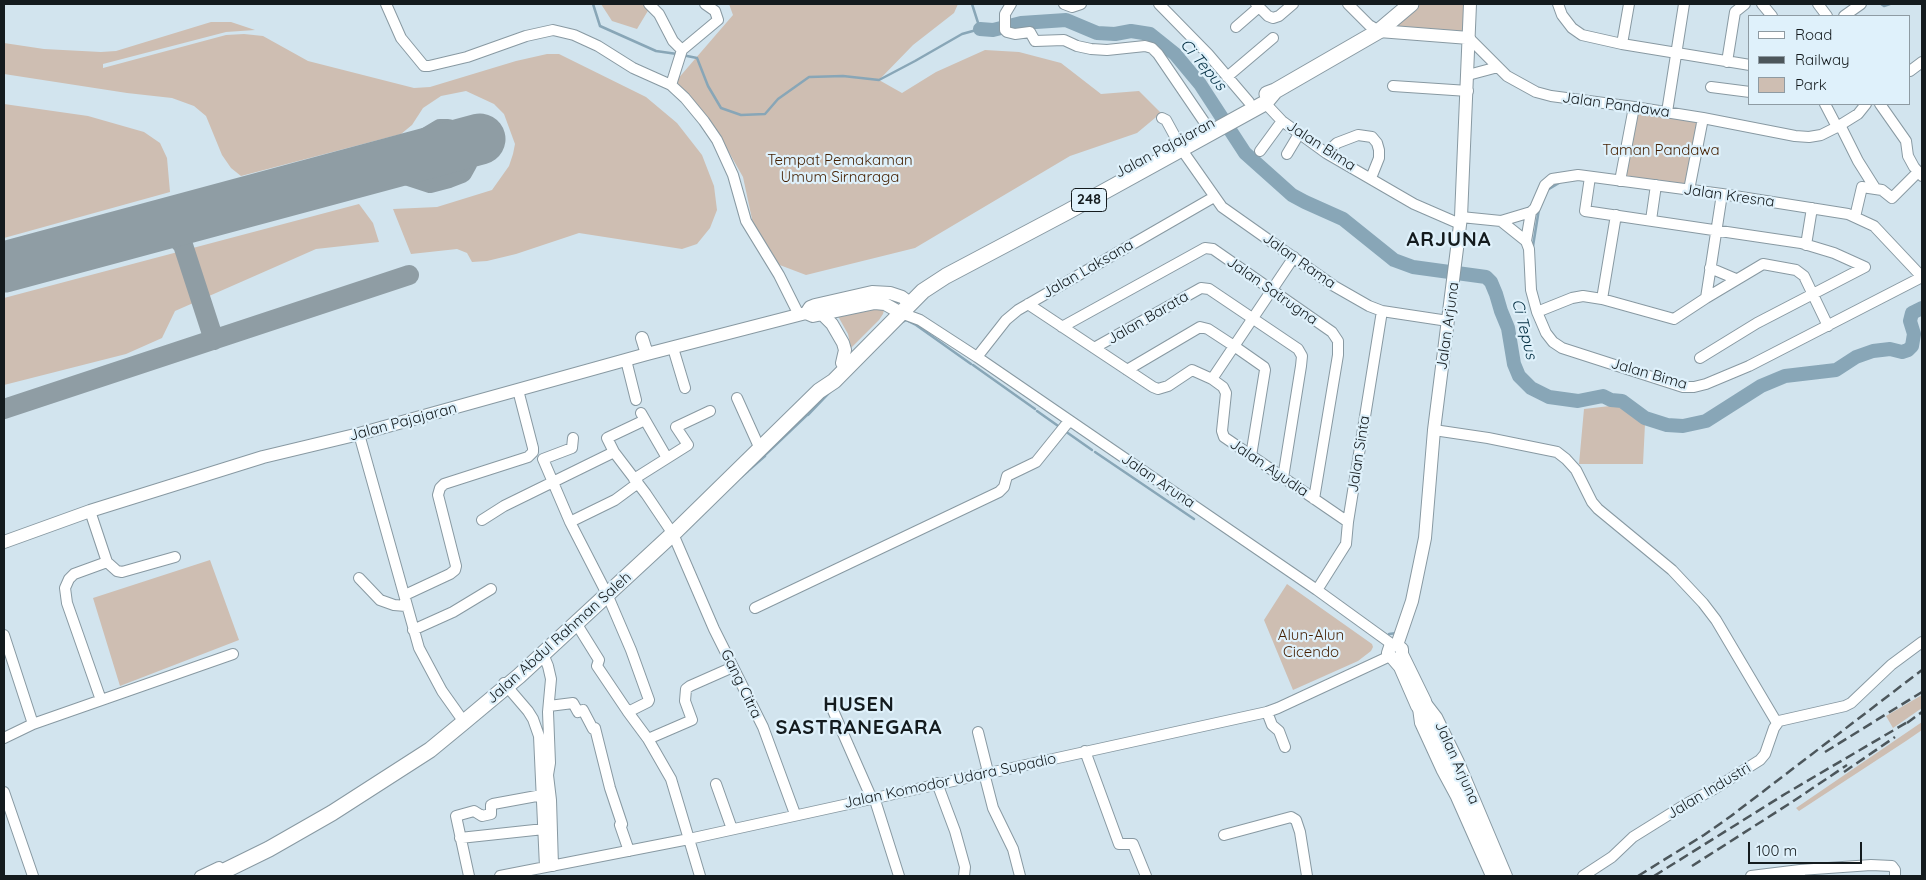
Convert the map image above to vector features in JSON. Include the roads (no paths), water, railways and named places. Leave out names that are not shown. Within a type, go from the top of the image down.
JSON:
[{"type":"highway","name":"Jalan Pajajaran","points":[[903,306],[926,278],[998,236],[1180,146],[1223,121],[1249,102],[1275,91],[1379,32],[1411,4]]},
{"type":"highway","name":"Jalan Pajajaran","points":[[1180,146],[1207,126],[1265,103],[1275,91]]},
{"type":"highway","name":"Jalan Abdul Rahman Saleh","points":[[819,391],[828,376],[903,306]]},
{"type":"highway","name":"Jalan Abdul Rahman Saleh","points":[[269,849],[332,813],[389,777],[430,750],[464,722],[505,684],[543,654],[673,534],[819,391],[834,381],[903,306]]},
{"type":"highway","points":[[214,876],[269,849]]},
{"type":"main road","name":"Jalan Arjuna","points":[[1421,703],[1395,652],[1412,601],[1425,538],[1434,430],[1461,221],[1468,91],[1470,4]]},
{"type":"main road","points":[[1379,32],[1469,38]]},
{"type":"main road","name":"Jalan Pajajaran","points":[[802,314],[815,305],[872,292],[885,292],[903,306]]},
{"type":"main road","name":"Jalan Pajajaran","points":[[4,542],[90,511],[263,457],[359,434],[647,354],[802,314],[813,316],[875,303],[903,306]]},
{"type":"main road","points":[[822,314],[832,324],[843,343],[845,350],[842,363]]},
{"type":"main road","points":[[642,338],[647,354]]},
{"type":"main road","points":[[1421,703],[1499,876]]},
{"type":"street","points":[[387,4],[401,38],[424,66],[466,57],[526,36],[553,30],[574,35],[598,46],[634,68],[671,85],[685,98],[717,140],[733,175],[746,221],[802,314]]},
{"type":"street","points":[[649,4],[659,14],[680,54]]},
{"type":"street","points":[[671,85],[680,54],[718,20],[714,12],[705,4]]},
{"type":"street","points":[[1011,4],[1005,14],[1005,26],[1015,34],[1030,32],[1035,41],[1064,40],[1077,46],[1107,50],[1145,46],[1152,48],[1207,126]]},
{"type":"street","points":[[1064,4],[1072,7],[1081,4]]},
{"type":"street","points":[[1159,4],[1208,54],[1249,102]]},
{"type":"street","points":[[1236,27],[1258,5],[1268,16],[1273,18],[1279,16],[1294,4]]},
{"type":"street","points":[[1348,4],[1369,25],[1379,32]]},
{"type":"street","points":[[1558,4],[1562,15],[1572,28],[1582,35],[1622,44],[1748,66]]},
{"type":"street","points":[[1622,44],[1629,4]]},
{"type":"street","points":[[1667,112],[1684,4]]},
{"type":"street","points":[[1727,62],[1735,12],[1745,4]]},
{"type":"street","points":[[1762,4],[1771,15]]},
{"type":"street","points":[[1818,4],[1825,15]]},
{"type":"street","points":[[1845,15],[1861,4]]},
{"type":"street","points":[[1228,77],[1273,38]]},
{"type":"street","name":"Jalan Pandawa","points":[[1469,38],[1507,76],[1536,92],[1551,96],[1667,112],[1795,136],[1815,136],[1838,126],[1858,114],[1865,106]]},
{"type":"street","points":[[1911,70],[1922,62]]},
{"type":"street","points":[[1468,76],[1498,67]]},
{"type":"street","points":[[1393,86],[1468,91]]},
{"type":"street","points":[[1711,86],[1748,92]]},
{"type":"street","name":"Jalan Bima","points":[[1265,103],[1282,121],[1326,153],[1414,204],[1461,221],[1501,221],[1531,212],[1526,241],[1529,249],[1531,290],[1537,312],[1546,333],[1553,342],[1562,348],[1683,387],[1706,384],[1749,366],[1922,277]]},
{"type":"street","points":[[1826,105],[1875,188]]},
{"type":"street","points":[[1855,217],[1862,187],[1882,190],[1892,198],[1920,174],[1908,156],[1906,142],[1881,105]]},
{"type":"street","points":[[1620,181],[1634,107]]},
{"type":"street","name":"Jalan Rama","points":[[1162,118],[1166,120],[1180,146],[1214,197],[1238,219],[1334,286],[1369,306],[1382,311],[1448,321]]},
{"type":"street","points":[[1689,190],[1703,118]]},
{"type":"street","points":[[1260,150],[1282,121]]},
{"type":"street","points":[[1287,154],[1299,134]]},
{"type":"street","points":[[1326,153],[1337,143],[1358,135],[1366,135],[1372,138],[1377,143],[1379,158],[1371,178]]},
{"type":"street","name":"Jalan Kresna","points":[[1531,212],[1535,208],[1543,188],[1552,178],[1572,176],[1656,185],[1812,208],[1855,217],[1868,222],[1883,234],[1922,277]]},
{"type":"street","points":[[1590,177],[1585,211],[1806,245],[1834,253],[1865,268],[1757,323],[1700,358]]},
{"type":"street","points":[[1651,220],[1656,185]]},
{"type":"street","points":[[1706,298],[1722,194]]},
{"type":"street","name":"Jalan Laksana","points":[[977,357],[1006,320],[1028,304],[1214,197]]},
{"type":"street","points":[[1806,245],[1812,208]]},
{"type":"street","points":[[1602,299],[1616,215]]},
{"type":"street","points":[[1501,221],[1526,241]]},
{"type":"street","name":"Jalan Satrugna","points":[[1062,327],[1205,248],[1213,249],[1332,332],[1338,341],[1338,355],[1314,499]]},
{"type":"street","points":[[1028,304],[1158,389],[1168,386],[1192,370],[1212,379],[1294,257]]},
{"type":"street","points":[[1537,312],[1577,296],[1602,299],[1674,319],[1763,264],[1796,270],[1804,276],[1828,326]]},
{"type":"street","points":[[1710,268],[1736,279]]},
{"type":"street","name":"Jalan Barata","points":[[1094,348],[1201,288],[1209,289],[1253,318]]},
{"type":"street","name":"Jalan Aruna","points":[[903,306],[920,320],[977,357],[1066,423],[1317,590],[1395,652]]},
{"type":"street","name":"Jalan Sinta","points":[[1317,590],[1346,544],[1382,311]]},
{"type":"street","points":[[1253,318],[1298,349],[1302,356],[1283,478]]},
{"type":"street","points":[[1127,370],[1200,327],[1208,329],[1234,346],[1264,367],[1265,370],[1251,456]]},
{"type":"street","points":[[673,348],[685,388]]},
{"type":"street","points":[[626,360],[636,400]]},
{"type":"street","name":"Jalan Ayudia","points":[[1212,379],[1223,387],[1226,392],[1222,431],[1224,436],[1348,522]]},
{"type":"street","points":[[404,595],[455,570],[456,566],[438,495],[440,488],[444,484],[528,457],[533,452],[518,390]]},
{"type":"street","points":[[737,398],[760,449]]},
{"type":"street","points":[[570,522],[615,500],[636,481],[688,445],[676,427],[710,411]]},
{"type":"street","points":[[482,520],[504,506],[614,452],[607,438],[643,417],[667,458]]},
{"type":"street","points":[[755,608],[999,492],[1004,486],[1007,476],[1036,462],[1066,423]]},
{"type":"street","points":[[1434,430],[1488,438],[1557,452],[1566,459],[1576,470],[1592,502],[1598,509],[1672,570],[1708,609],[1777,723],[1851,703],[1891,665],[1922,642]]},
{"type":"street","points":[[359,434],[419,648],[442,691],[464,722]]},
{"type":"street","points":[[573,438],[572,448],[543,459],[570,522],[606,594],[631,650],[649,700],[628,712]]},
{"type":"street","name":"Gang Citra","points":[[614,452],[673,534],[706,610],[762,727],[779,775],[796,814]]},
{"type":"street","points":[[90,511],[107,562],[112,568],[122,572],[175,557]]},
{"type":"street","points":[[101,700],[68,603],[65,588],[69,579],[74,574],[107,562]]},
{"type":"street","points":[[359,578],[380,600],[394,606],[406,606]]},
{"type":"street","points":[[413,630],[453,612],[491,589]]},
{"type":"street","points":[[576,623],[599,660],[597,666],[648,739],[671,779],[700,876]]},
{"type":"street","points":[[4,635],[33,724]]},
{"type":"street","name":"Jalan Komodor Udara Supadio","points":[[500,876],[534,873],[549,867],[689,839],[873,797],[1267,712],[1395,652]]},
{"type":"street","points":[[4,738],[33,724],[233,654]]},
{"type":"street","points":[[543,654],[551,679],[548,775],[551,800],[549,867]]},
{"type":"street","points":[[648,739],[692,720],[685,701],[686,690],[690,686],[733,667]]},
{"type":"street","points":[[505,684],[528,711],[536,727],[539,743],[544,829],[549,867]]},
{"type":"street","points":[[549,706],[573,703],[578,712],[583,710],[593,729],[595,728],[610,788],[622,824],[620,825],[629,851]]},
{"type":"street","name":"Jalan Arjuna","points":[[1421,703],[1420,723],[1456,797],[1491,876]]},
{"type":"street","name":"Jalan Arjuna","points":[[1421,703],[1437,717],[1507,876]]},
{"type":"street","points":[[831,706],[873,797],[899,876]]},
{"type":"street","points":[[1267,712],[1272,725],[1279,731],[1285,748]]},
{"type":"street","name":"Jalan Industri","points":[[1583,876],[1612,857],[1633,837],[1686,804],[1714,790],[1760,760],[1765,754],[1777,723]]},
{"type":"street","points":[[978,732],[993,808],[1013,849],[1020,876]]},
{"type":"street","points":[[1085,751],[1119,844],[1133,844],[1146,876]]},
{"type":"street","points":[[937,783],[955,831],[965,867],[964,876]]},
{"type":"street","points":[[716,784],[732,829]]},
{"type":"street","points":[[4,792],[33,876]]},
{"type":"street","points":[[469,876],[456,816],[474,811],[482,816],[491,814],[491,805],[493,804],[542,795]]},
{"type":"street","points":[[1224,835],[1291,817],[1296,820],[1300,832],[1307,876]]},
{"type":"street","points":[[460,838],[544,829]]},
{"type":"street","name":"Jalan Abdul Rahman Saleh","points":[[200,876],[242,857],[269,849]]},
{"type":"street","name":"Jalan Abdul Rahman Saleh","points":[[229,876],[253,862],[269,849]]},
{"type":"street","points":[[1751,876],[1892,866],[1895,870],[1895,876]]},
{"type":"waterway","points":[[593,4],[600,26],[656,51],[677,54]]},
{"type":"waterway","points":[[682,55],[697,58],[708,86],[721,108],[741,115],[765,114],[778,99],[809,77],[843,76],[879,80],[962,34],[980,29],[972,4]]},
{"type":"waterway","points":[[1881,4],[1884,6],[1890,4]]},
{"type":"waterway","name":"Ci Tepus","points":[[980,29],[993,30],[1021,23],[1066,20],[1097,33],[1115,34],[1131,31],[1150,34],[1175,54],[1200,84],[1245,153],[1292,195],[1343,219],[1394,260],[1413,267],[1486,277],[1491,282],[1508,328],[1514,364],[1519,376],[1531,388],[1549,397],[1578,401],[1603,396],[1611,400],[1622,401],[1645,418],[1667,425],[1683,426],[1706,421],[1761,386],[1785,376],[1836,370],[1856,357],[1873,351],[1890,349],[1902,352],[1908,350],[1912,346],[1914,334],[1910,321],[1912,313],[1922,308]]},
{"type":"waterway","points":[[1549,189],[1559,183]]},
{"type":"waterway","points":[[1533,246],[1539,209]]},
{"type":"waterway","points":[[901,323],[906,320],[916,325],[971,364]]},
{"type":"waterway","points":[[973,365],[1035,409]]},
{"type":"waterway","points":[[808,415],[831,391]]},
{"type":"waterway","points":[[1037,411],[1061,428]]},
{"type":"waterway","points":[[765,455],[807,415]]},
{"type":"waterway","points":[[1065,431],[1092,450]]},
{"type":"waterway","points":[[1095,452],[1194,519]]},
{"type":"waterway","points":[[749,470],[765,456]]},
{"type":"waterway","points":[[741,477],[748,471]]},
{"type":"waterway","points":[[1389,634],[1397,633]]},
{"type":"railway","points":[[1638,876],[1731,816],[1922,670]]},
{"type":"railway","points":[[1825,752],[1922,692]]},
{"type":"railway","points":[[1907,723],[1922,712]]},
{"type":"railway","points":[[1654,876],[1785,794],[1911,720]]},
{"type":"railway","points":[[1844,772],[1895,737]]},
{"type":"railway","points":[[1692,866],[1847,765]]},
{"type":"district","name":"ARJUNA","points":[[1449,240]]},
{"type":"district","name":"HUSEN SASTRANEGARA","points":[[859,716]]},
{"type":"park label","name":"Taman Pandawa","points":[[1661,150]]},
{"type":"park label","name":"Tempat Pemakaman Umum Sirnaraga","points":[[840,168]]},
{"type":"park label","name":"Alun-Alun Cicendo","points":[[1311,644]]}]
